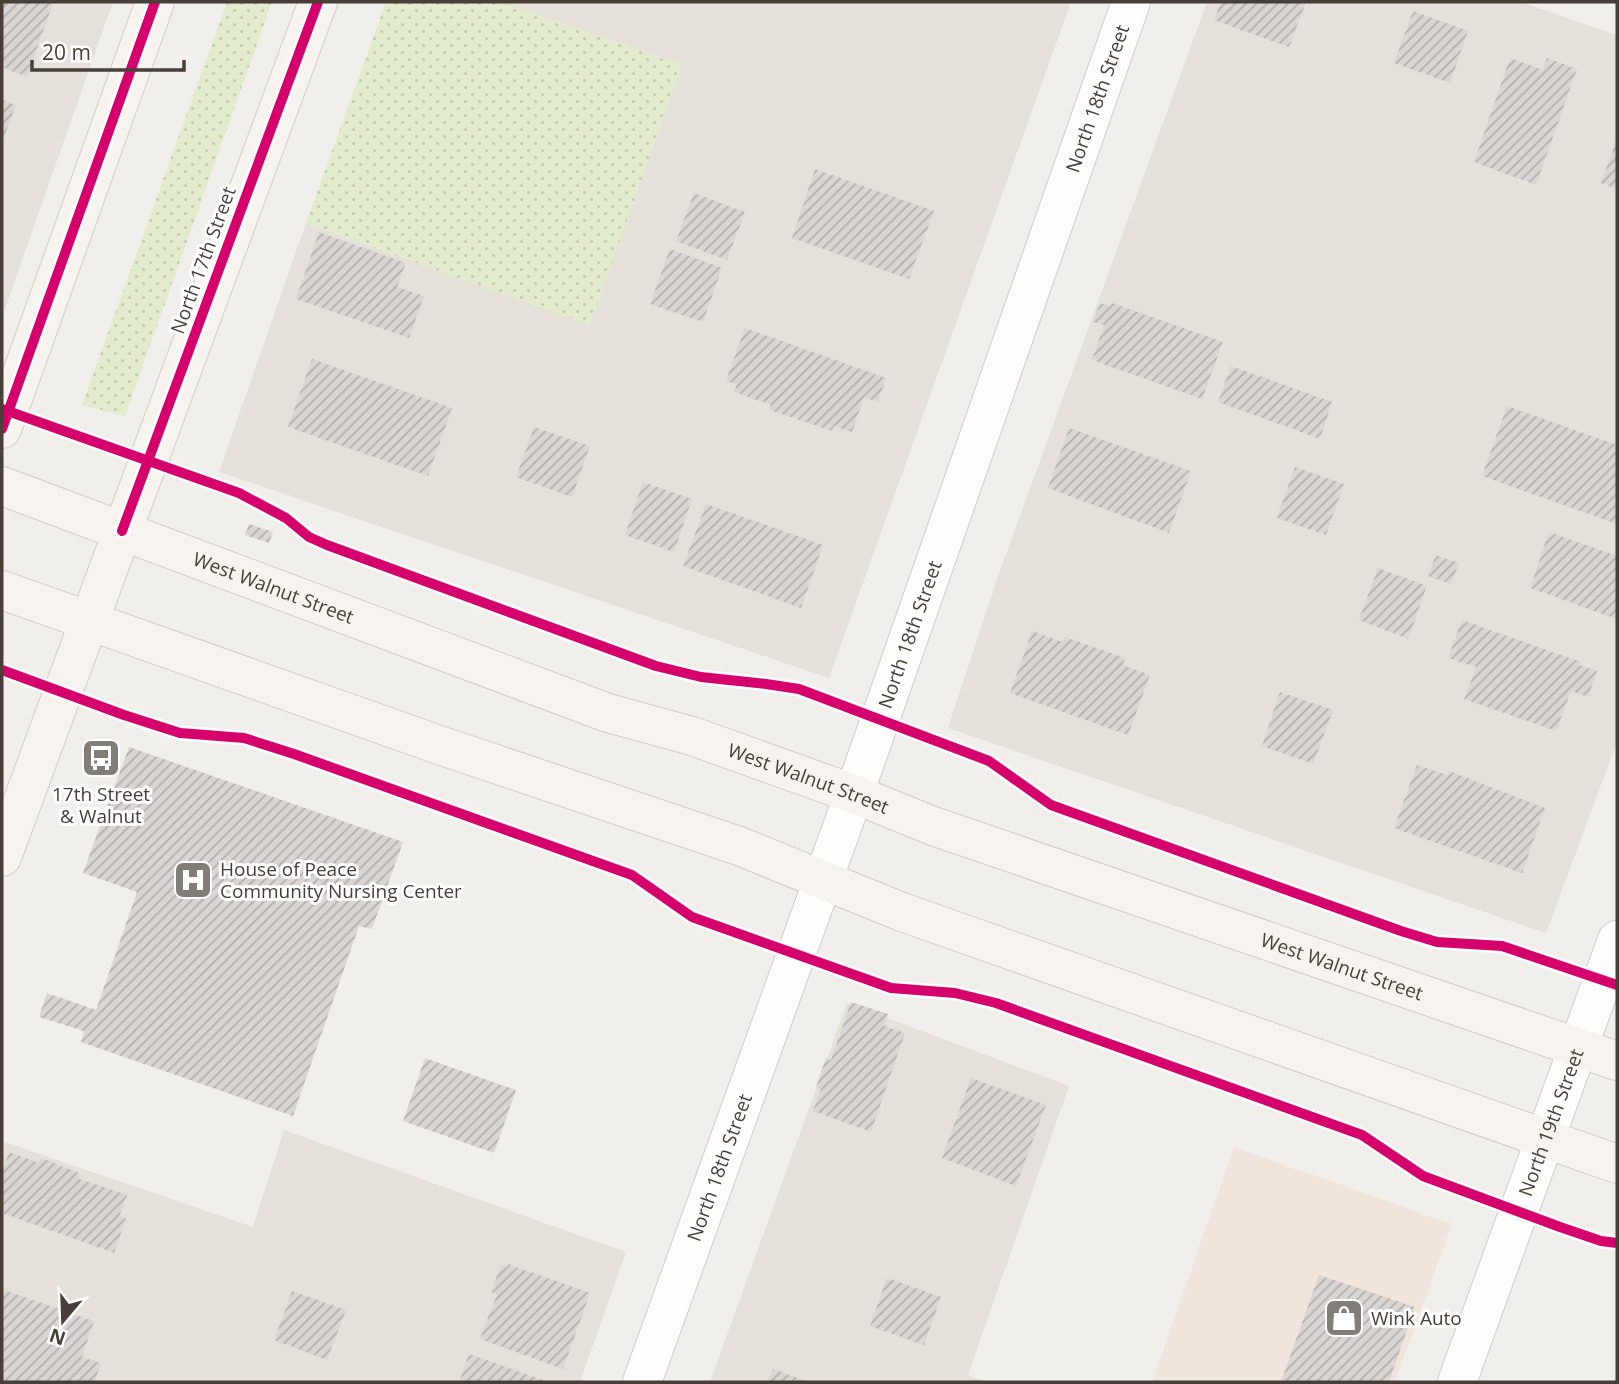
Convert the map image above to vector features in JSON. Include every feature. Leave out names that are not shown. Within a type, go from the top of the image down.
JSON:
[{"type":"main road","points":[[2,429],[155,2]]},
{"type":"main road","name":"North 17th Street","points":[[2,857],[318,2]]},
{"type":"main road","name":"West Walnut Street","points":[[2,486],[608,713],[692,736],[854,794],[933,826],[1617,1061]]},
{"type":"main road","points":[[2,590],[416,737],[739,846],[902,912],[1617,1164]]},
{"type":"street","name":"North 18th Street","points":[[642,1382],[854,794],[1131,2]]},
{"type":"street","name":"North 19th Street","points":[[1457,1382],[1617,940]]},
{"type":"shaded area","points":[[2,2],[113,2],[2,317]]},
{"type":"shaded area","points":[[501,2],[1071,2],[829,678],[219,472],[306,223],[589,324],[682,65]]},
{"type":"shaded area","points":[[1207,2],[1521,2],[1617,35],[1617,742],[1546,933],[948,728],[998,576]]},
{"type":"shaded area","points":[[847,1003],[1069,1086],[968,1375],[987,1382],[710,1382]]},
{"type":"shaded area","points":[[284,1130],[626,1252],[580,1382],[2,1382],[2,1141],[253,1227]]},
{"type":"shaded area","points":[[1234,1147],[1452,1224],[1395,1382],[1152,1382]]},
{"type":"green space","points":[[227,2],[272,2],[125,416],[82,405]]},
{"type":"green space","points":[[386,2],[501,2],[682,65],[590,325],[306,223]]},
{"type":"building","points":[[2,2],[53,3],[27,77],[2,67]]},
{"type":"building","points":[[1221,2],[1306,2],[1289,47],[1214,20]]},
{"type":"building","points":[[1413,11],[1468,31],[1450,83],[1394,63]]},
{"type":"building","points":[[1510,58],[1543,70],[1547,58],[1577,69],[1536,185],[1474,162]]},
{"type":"building","points":[[2,100],[16,105],[2,143]]},
{"type":"building","points":[[1617,139],[1617,189],[1601,183]]},
{"type":"building","points":[[815,169],[934,211],[909,279],[792,238]]},
{"type":"building","points":[[694,193],[745,212],[727,260],[676,241]]},
{"type":"building","points":[[319,232],[406,263],[397,287],[424,296],[409,338],[296,299]]},
{"type":"building","points":[[670,249],[722,268],[703,322],[650,304]]},
{"type":"building","points":[[1100,303],[1110,307],[1112,303],[1223,342],[1202,399],[1092,360],[1104,325],[1093,322]]},
{"type":"building","points":[[745,328],[886,378],[878,402],[864,397],[852,432],[834,426],[832,431],[770,410],[771,405],[734,392],[737,384],[726,381]]},
{"type":"building","points":[[312,359],[452,408],[428,476],[288,427]]},
{"type":"building","points":[[1231,366],[1332,402],[1320,439],[1218,402]]},
{"type":"building","points":[[1507,406],[1617,445],[1617,524],[1482,476]]},
{"type":"building","points":[[534,427],[590,446],[572,497],[516,477]]},
{"type":"building","points":[[1069,428],[1191,471],[1169,533],[1048,488]]},
{"type":"building","points":[[1295,467],[1344,484],[1326,535],[1277,518]]},
{"type":"building","points":[[643,482],[692,499],[674,552],[625,535]]},
{"type":"building","points":[[706,504],[823,545],[801,608],[683,566]]},
{"type":"building","points":[[249,524],[273,532],[269,543],[245,535]]},
{"type":"building","points":[[1549,532],[1617,556],[1617,619],[1530,588]]},
{"type":"building","points":[[1436,555],[1459,563],[1451,584],[1428,576]]},
{"type":"building","points":[[1378,568],[1427,586],[1408,639],[1359,620]]},
{"type":"building","points":[[1462,620],[1581,662],[1579,665],[1597,671],[1588,697],[1571,691],[1556,731],[1464,699],[1476,667],[1448,658]]},
{"type":"building","points":[[1032,631],[1063,642],[1065,637],[1125,658],[1123,665],[1150,675],[1128,735],[1010,693]]},
{"type":"building","points":[[1280,692],[1333,710],[1313,764],[1262,746]]},
{"type":"building","points":[[129,747],[403,842],[372,929],[359,926],[293,1116],[81,1042],[84,1031],[39,1017],[47,993],[96,1010],[137,892],[83,873]]},
{"type":"building","points":[[1417,765],[1447,775],[1449,771],[1545,808],[1522,873],[1394,828]]},
{"type":"building","points":[[851,1002],[888,1014],[884,1026],[905,1033],[871,1132],[813,1111],[821,1089],[816,1087],[826,1058],[831,1060]]},
{"type":"building","points":[[425,1058],[516,1090],[494,1153],[403,1121]]},
{"type":"building","points":[[971,1078],[1046,1105],[1016,1186],[942,1158]]},
{"type":"building","points":[[9,1152],[39,1163],[41,1158],[79,1173],[77,1178],[127,1195],[119,1217],[126,1219],[114,1253],[2,1213],[2,1173]]},
{"type":"building","points":[[508,1264],[590,1293],[563,1369],[480,1339],[497,1294],[491,1292],[501,1265],[507,1267]]},
{"type":"building","points":[[1319,1275],[1415,1307],[1389,1382],[1281,1382]]},
{"type":"building","points":[[887,1278],[941,1297],[924,1345],[870,1326]]},
{"type":"building","points":[[4,1290],[94,1321],[82,1357],[101,1363],[95,1382],[2,1382]]},
{"type":"building","points":[[292,1291],[346,1310],[327,1360],[274,1340]]},
{"type":"building","points":[[469,1354],[549,1382],[459,1382]]},
{"type":"building","points":[[773,1369],[809,1382],[768,1382]]},
{"type":"cycle path","points":[[2,429],[155,2]]},
{"type":"cycle path","points":[[122,531],[318,2]]},
{"type":"cycle path","points":[[2,409],[239,493],[286,518],[309,537],[327,545],[656,666],[701,677],[799,689],[989,761],[1051,805],[1401,931],[1437,942],[1502,946],[1617,985]]},
{"type":"cycle path","points":[[2,670],[180,733],[244,738],[294,754],[632,875],[692,917],[891,988],[955,993],[996,1003],[1362,1135],[1423,1176],[1560,1227],[1601,1241],[1617,1243]]},
{"type":"place","name":"17th Street & Walnut","points":[[101,758]]},
{"type":"place","name":"House of Peace Community Nursing Center","points":[[193,880]]},
{"type":"place","name":"Wink Auto","points":[[1344,1318]]}]
